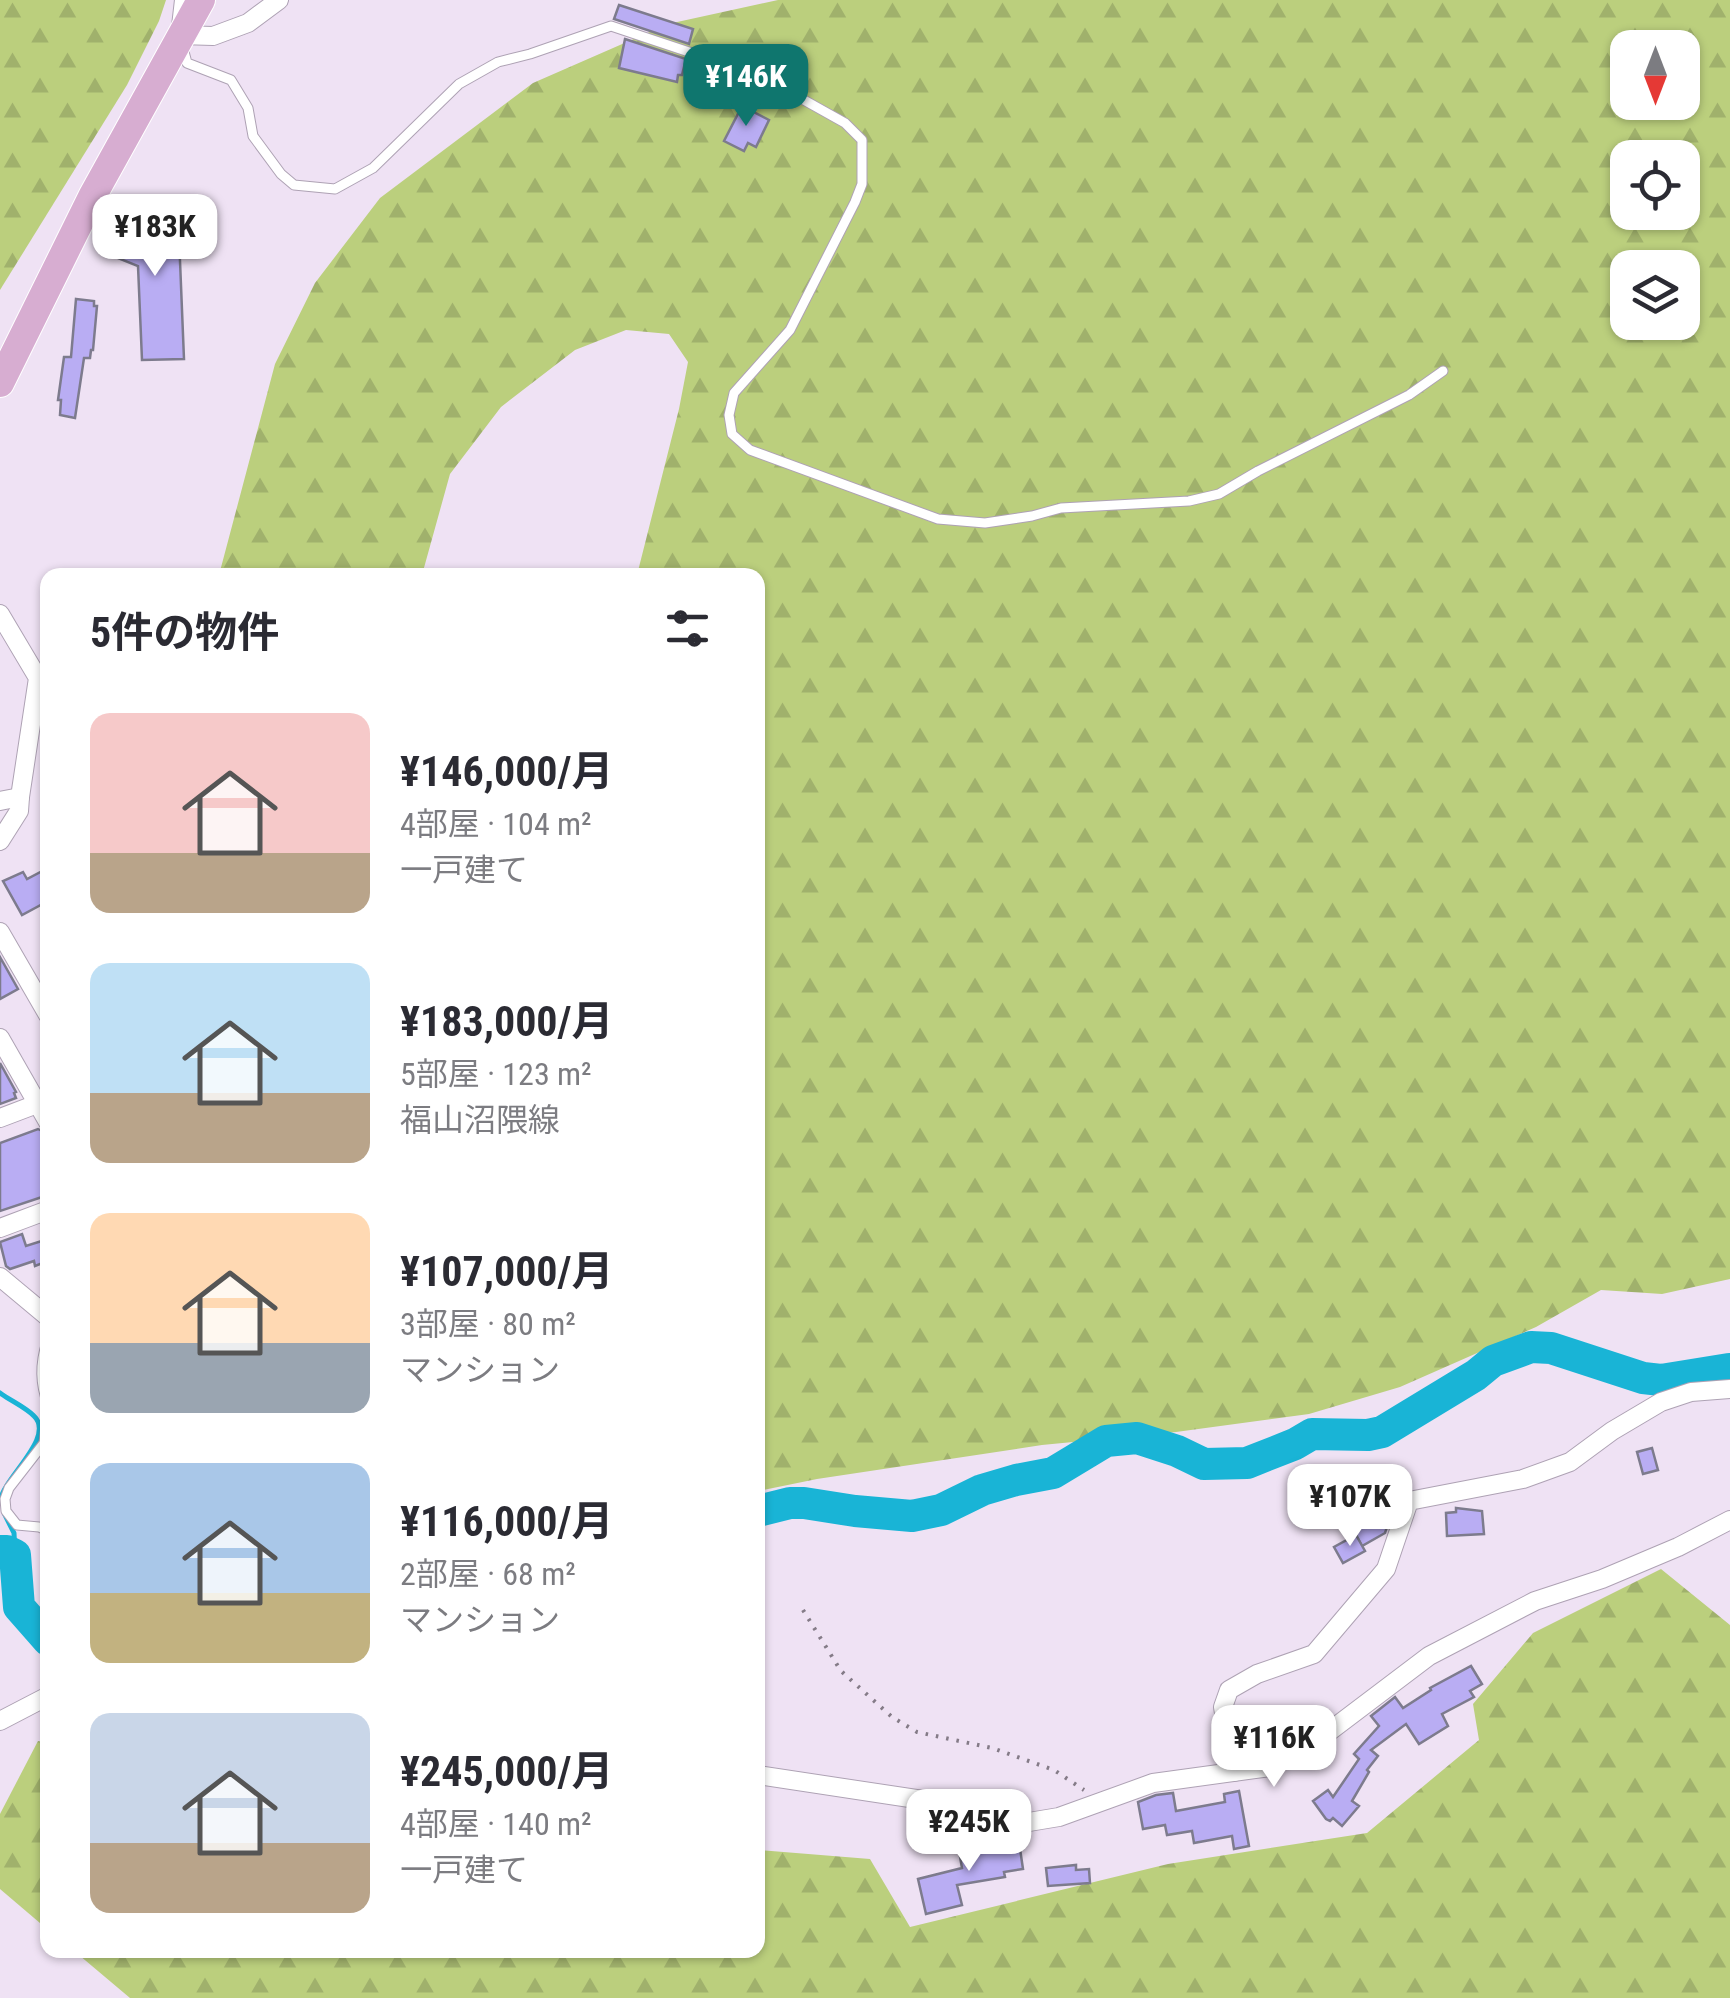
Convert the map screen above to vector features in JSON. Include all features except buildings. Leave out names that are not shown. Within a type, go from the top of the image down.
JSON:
[{"type":"main road","points":[[0,383],[93,195],[201,0]]},
{"type":"street","points":[[184,0],[180,35],[213,36],[248,24],[280,0]]},
{"type":"street","points":[[0,614],[38,678],[19,811],[0,841]]},
{"type":"street","points":[[0,801],[20,797]]},
{"type":"street","points":[[0,932],[40,1001]]},
{"type":"street","points":[[0,1038],[40,1109]]},
{"type":"street","points":[[0,1118],[37,1104]]},
{"type":"street","points":[[0,1228],[40,1213]]},
{"type":"street","points":[[0,1277],[40,1310]]},
{"type":"street","points":[[1234,1772],[1223,1708],[1230,1690],[1257,1674],[1314,1654],[1386,1568],[1409,1501],[1523,1480],[1570,1462],[1660,1402],[1691,1392],[1730,1390]]},
{"type":"street","points":[[765,1775],[923,1800],[990,1820],[1023,1823],[1059,1817],[1153,1783],[1270,1767],[1318,1740],[1429,1656],[1535,1600],[1617,1573],[1730,1520]]},
{"type":"street","points":[[0,1722],[40,1700]]},
{"type":"lane","points":[[180,35],[187,63],[231,80],[248,108],[252,136],[294,185],[335,189],[373,168],[459,84],[498,62],[611,26],[761,76],[845,123],[862,140],[862,184],[790,330],[734,393],[729,415],[732,434],[750,450],[938,520],[985,523],[1060,508],[1189,501],[1219,494],[1409,395],[1443,371]]},
{"type":"lane","points":[[40,1447],[5,1499],[6,1511],[17,1526],[40,1527]]},
{"type":"path","points":[[803,1610],[840,1671],[892,1717],[918,1732],[992,1748],[1054,1770],[1106,1800]]},
{"type":"green space","points":[[0,0],[166,0],[127,85],[0,290]]},
{"type":"green space","points":[[778,0],[1730,0],[1730,1279],[1662,1294],[1601,1290],[1536,1327],[1400,1387],[1309,1414],[1042,1445],[765,1490],[765,568],[639,568],[688,362],[669,334],[626,330],[575,350],[501,407],[450,474],[424,568],[221,568],[275,364],[315,283],[380,198],[533,83],[668,24]]},
{"type":"green space","points":[[1661,1569],[1730,1625],[1730,1998],[130,1998],[82,1958],[765,1958],[765,1851],[870,1859],[910,1927],[1168,1864],[1367,1833],[1479,1740],[1473,1704],[1533,1633]]},
{"type":"green space","points":[[40,1741],[40,1923],[0,1889],[0,1814]]},
{"type":"waterway","points":[[765,1509],[804,1503],[912,1516],[941,1510],[982,1490],[1053,1473],[1106,1441],[1137,1438],[1204,1464],[1247,1463],[1312,1434],[1382,1432],[1493,1361],[1531,1347],[1551,1348],[1643,1378],[1661,1380],[1729,1369]]},
{"type":"waterway","points":[[0,1393],[34,1416],[39,1425],[34,1446],[0,1501]]},
{"type":"waterway","points":[[5,1515],[14,1533],[15,1555]]},
{"type":"waterway","points":[[0,1551],[15,1555],[19,1607],[40,1631]]}]
